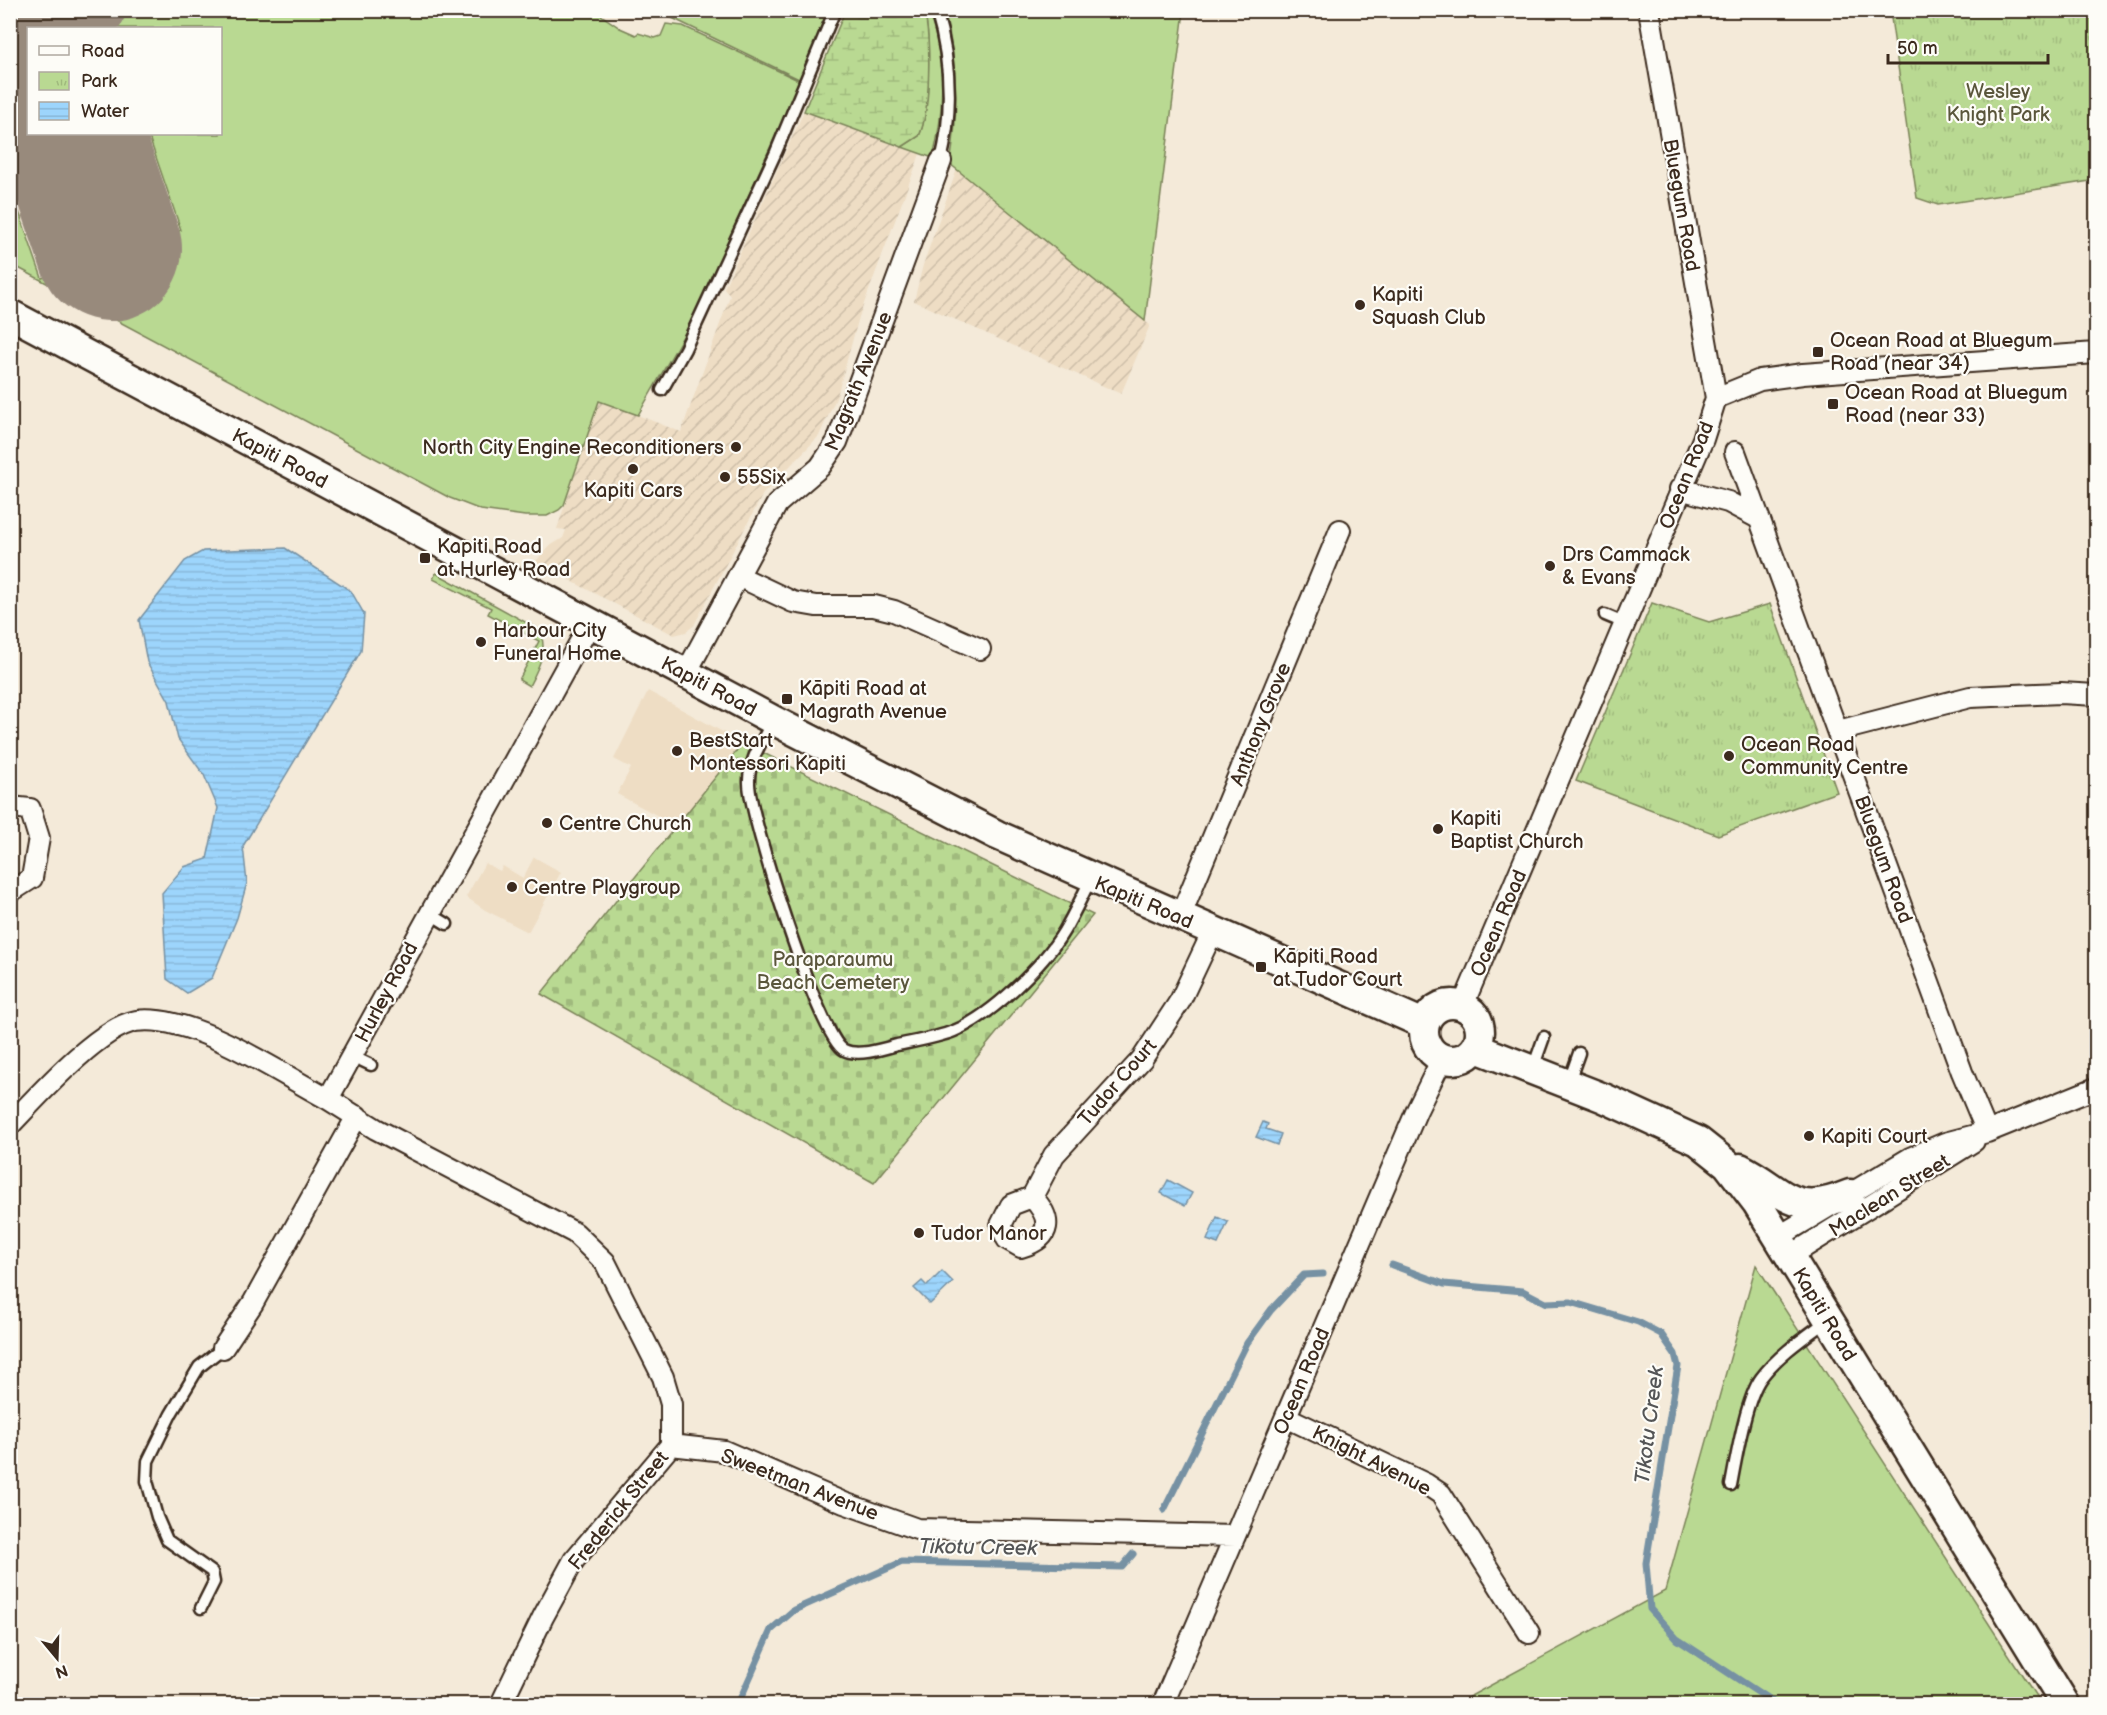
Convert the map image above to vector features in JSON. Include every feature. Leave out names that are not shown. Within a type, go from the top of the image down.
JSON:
[{"type":"main road","name":"Kapiti Road","points":[[10,314],[773,720],[997,835],[1091,879],[1424,1024]]},
{"type":"main road","points":[[1451,1003],[1463,1005],[1471,1011],[1481,1029],[1476,1048],[1464,1058],[1442,1059],[1429,1049],[1423,1033],[1424,1024],[1430,1013],[1440,1006],[1451,1003]]},
{"type":"main road","name":"Kapiti Road","points":[[1476,1048],[1568,1084],[1686,1136],[1722,1159],[1743,1182],[2065,1704]]},
{"type":"main road","points":[[1722,1159],[1751,1173],[1791,1201],[1821,1203],[1850,1194]]},
{"type":"street","name":"Bluegum Road","points":[[1649,10],[1716,398]]},
{"type":"street","name":"Magrath Avenue","points":[[686,673],[777,504],[820,467],[837,442],[941,161]]},
{"type":"street","name":"Ocean Road","points":[[1463,1005],[1703,439],[1716,398],[1760,380],[1803,374],[2097,352]]},
{"type":"street","name":"Bluegum Road","points":[[1735,452],[1962,1072],[1987,1132]]},
{"type":"street","points":[[1680,489],[1728,502],[1758,518]]},
{"type":"street","name":"Anthony Grove","points":[[1180,917],[1340,530]]},
{"type":"street","points":[[738,576],[793,602],[816,606],[874,606],[894,612],[980,649]]},
{"type":"street","name":"Hurley Road","points":[[328,1099],[591,622]]},
{"type":"street","points":[[1838,731],[1970,697],[2061,693],[2097,695]]},
{"type":"street","points":[[10,807],[30,809],[39,838],[32,878],[10,892]]},
{"type":"street","name":"Tudor Court","points":[[1032,1197],[1054,1155],[1142,1059],[1180,1001],[1213,931]]},
{"type":"street","points":[[10,1125],[68,1064],[116,1029],[136,1021],[174,1023],[202,1032],[575,1233],[605,1262],[663,1377],[671,1404],[671,1445]]},
{"type":"street","name":"Ocean Road","points":[[1163,1704],[1412,1121],[1442,1059]]},
{"type":"street","name":"Maclean Street","points":[[1784,1247],[1850,1194],[1928,1150],[1987,1132],[2097,1088]]},
{"type":"street","points":[[223,1348],[253,1303],[357,1116]]},
{"type":"street","name":"Maclean Street","points":[[1784,1247],[1987,1132]]},
{"type":"street","name":"Knight Avenue","points":[[1286,1417],[1426,1484],[1441,1494],[1529,1633]]},
{"type":"street","name":"Sweetman Avenue","points":[[671,1445],[724,1451],[844,1503],[917,1529],[1235,1536]]},
{"type":"street","name":"Frederick Street","points":[[501,1704],[573,1560],[671,1445]]},
{"type":"lane","points":[[662,390],[685,349],[717,282],[807,82],[835,10]]},
{"type":"lane","points":[[936,10],[945,43],[949,79],[946,134],[941,161]]},
{"type":"lane","points":[[1605,615],[1624,623]]},
{"type":"lane","points":[[773,720],[751,767],[750,800],[777,891],[821,1017],[837,1045],[845,1051],[860,1052],[917,1041],[967,1025],[1022,981],[1053,945],[1063,932],[1091,879]]},
{"type":"lane","points":[[429,913],[447,924]]},
{"type":"lane","points":[[1532,1071],[1544,1037]]},
{"type":"lane","points":[[1568,1084],[1579,1053]]},
{"type":"lane","points":[[352,1056],[371,1065]]},
{"type":"lane","points":[[1731,1485],[1742,1431],[1760,1378],[1793,1347],[1828,1320]]},
{"type":"lane","points":[[201,1608],[214,1582],[212,1572],[167,1540],[157,1517],[147,1481],[148,1461],[198,1367],[223,1348]]},
{"type":"shaded area","points":[[804,111],[920,154],[859,317],[837,396],[819,436],[763,494],[694,625],[686,632],[674,635],[535,562],[550,546],[563,538],[566,530],[557,529],[599,400],[681,432],[730,296],[724,288]]},
{"type":"shaded area","points":[[957,169],[1150,325],[1121,394],[914,301],[923,265]]},
{"type":"shaded area","name":"BestStart Montessori Kapiti","points":[[648,691],[743,743],[677,826],[617,794],[631,768],[614,759]]},
{"type":"shaded area","name":"Centre Playgroup","points":[[534,857],[561,872],[528,932],[485,910],[466,897],[485,863],[500,871],[503,866],[523,878]]},
{"type":"green space","points":[[670,10],[829,11],[801,80],[668,16]]},
{"type":"green space","points":[[105,11],[603,11],[601,15],[620,28],[636,35],[638,33],[655,38],[661,36],[666,24],[683,26],[800,81],[694,317],[638,415],[599,401],[564,505],[547,516],[525,516],[481,510],[450,498],[11,264],[10,186],[42,278],[181,230],[148,135],[222,135],[222,27],[112,27]]},
{"type":"green space","points":[[845,11],[924,11],[929,55],[926,110],[919,136],[902,147],[804,111]]},
{"type":"green space","points":[[924,11],[928,11],[934,29],[941,66],[940,121],[933,158],[902,147],[919,136],[923,125],[928,55]]},
{"type":"green space","points":[[944,11],[1184,11],[1145,321],[950,164],[955,125],[956,87],[949,30]]},
{"type":"green space","name":"Wesley Knight Park","points":[[1890,11],[2096,11],[2096,180],[1938,205],[1917,198]]},
{"type":"green space","points":[[436,573],[538,629],[543,650],[529,686],[519,680],[539,641],[488,614],[491,608],[433,579]]},
{"type":"green space","points":[[1652,603],[1709,622],[1770,604],[1837,792],[1718,835],[1576,781]]},
{"type":"green space","name":"Paraparaumu Beach Cemetery","points":[[743,743],[1093,915],[874,1183],[541,994]]},
{"type":"green space","points":[[1756,1265],[2041,1704],[1456,1704],[1665,1591]]},
{"type":"water","points":[[285,548],[351,591],[364,614],[361,651],[243,846],[247,883],[237,918],[212,978],[187,993],[167,979],[162,893],[184,867],[207,859],[218,808],[204,775],[178,739],[169,701],[147,662],[139,620],[185,561],[203,551]]},
{"type":"water","points":[[1263,1122],[1268,1124],[1266,1129],[1281,1134],[1277,1145],[1256,1137]]},
{"type":"water","points":[[1168,1180],[1192,1193],[1185,1206],[1161,1193]]},
{"type":"water","points":[[1217,1217],[1228,1222],[1218,1244],[1207,1240]]},
{"type":"water","points":[[942,1271],[953,1282],[930,1304],[914,1288],[922,1281],[927,1286]]},
{"type":"waterway","name":"Tikotu Creek","points":[[1392,1265],[1444,1284],[1523,1291],[1546,1303],[1571,1302],[1638,1322],[1661,1334],[1675,1354],[1678,1366],[1646,1563],[1650,1609],[1677,1639],[1776,1704]]},
{"type":"waterway","name":"Tikotu Creek","points":[[1164,1510],[1247,1343],[1271,1310],[1304,1275],[1323,1274]]},
{"type":"waterway","name":"Tikotu Creek","points":[[738,1704],[771,1630],[794,1610],[902,1562],[1122,1567],[1133,1554]]},
{"type":"taxiway","points":[[48,27],[97,10]]},
{"type":"runway","points":[[30,10],[36,27]]},
{"type":"runway","points":[[71,135],[110,249]]},
{"type":"place","name":"Kapiti Squash Club","points":[[1360,305]]},
{"type":"place","name":"Ocean Road at Bluegum Road (near 34)","points":[[1818,352]]},
{"type":"place","name":"Ocean Road at Bluegum Road (near 33)","points":[[1833,404]]},
{"type":"place","name":"North City Engine Reconditioners","points":[[736,447]]},
{"type":"place","name":"Kapiti Cars","points":[[633,469]]},
{"type":"place","name":"55Six","points":[[725,477]]},
{"type":"place","name":"Kapiti Road at Hurley Road","points":[[425,558]]},
{"type":"place","name":"Drs Cammack & Evans","points":[[1550,566]]},
{"type":"place","name":"Harbour City Funeral Home","points":[[481,642]]},
{"type":"place","name":"Kāpiti Road at Magrath Avenue","points":[[787,699]]},
{"type":"place","name":"BestStart Montessori Kapiti","points":[[677,751]]},
{"type":"place","name":"Ocean Road Community Centre","points":[[1729,756]]},
{"type":"place","name":"Centre Church","points":[[547,823]]},
{"type":"place","name":"Kapiti Baptist Church","points":[[1438,829]]},
{"type":"place","name":"Centre Playgroup","points":[[512,887]]},
{"type":"place","name":"Kāpiti Road at Tudor Court","points":[[1261,967]]},
{"type":"place","name":"Kapiti Court","points":[[1809,1136]]},
{"type":"place","name":"Tudor Manor","points":[[919,1233]]}]
